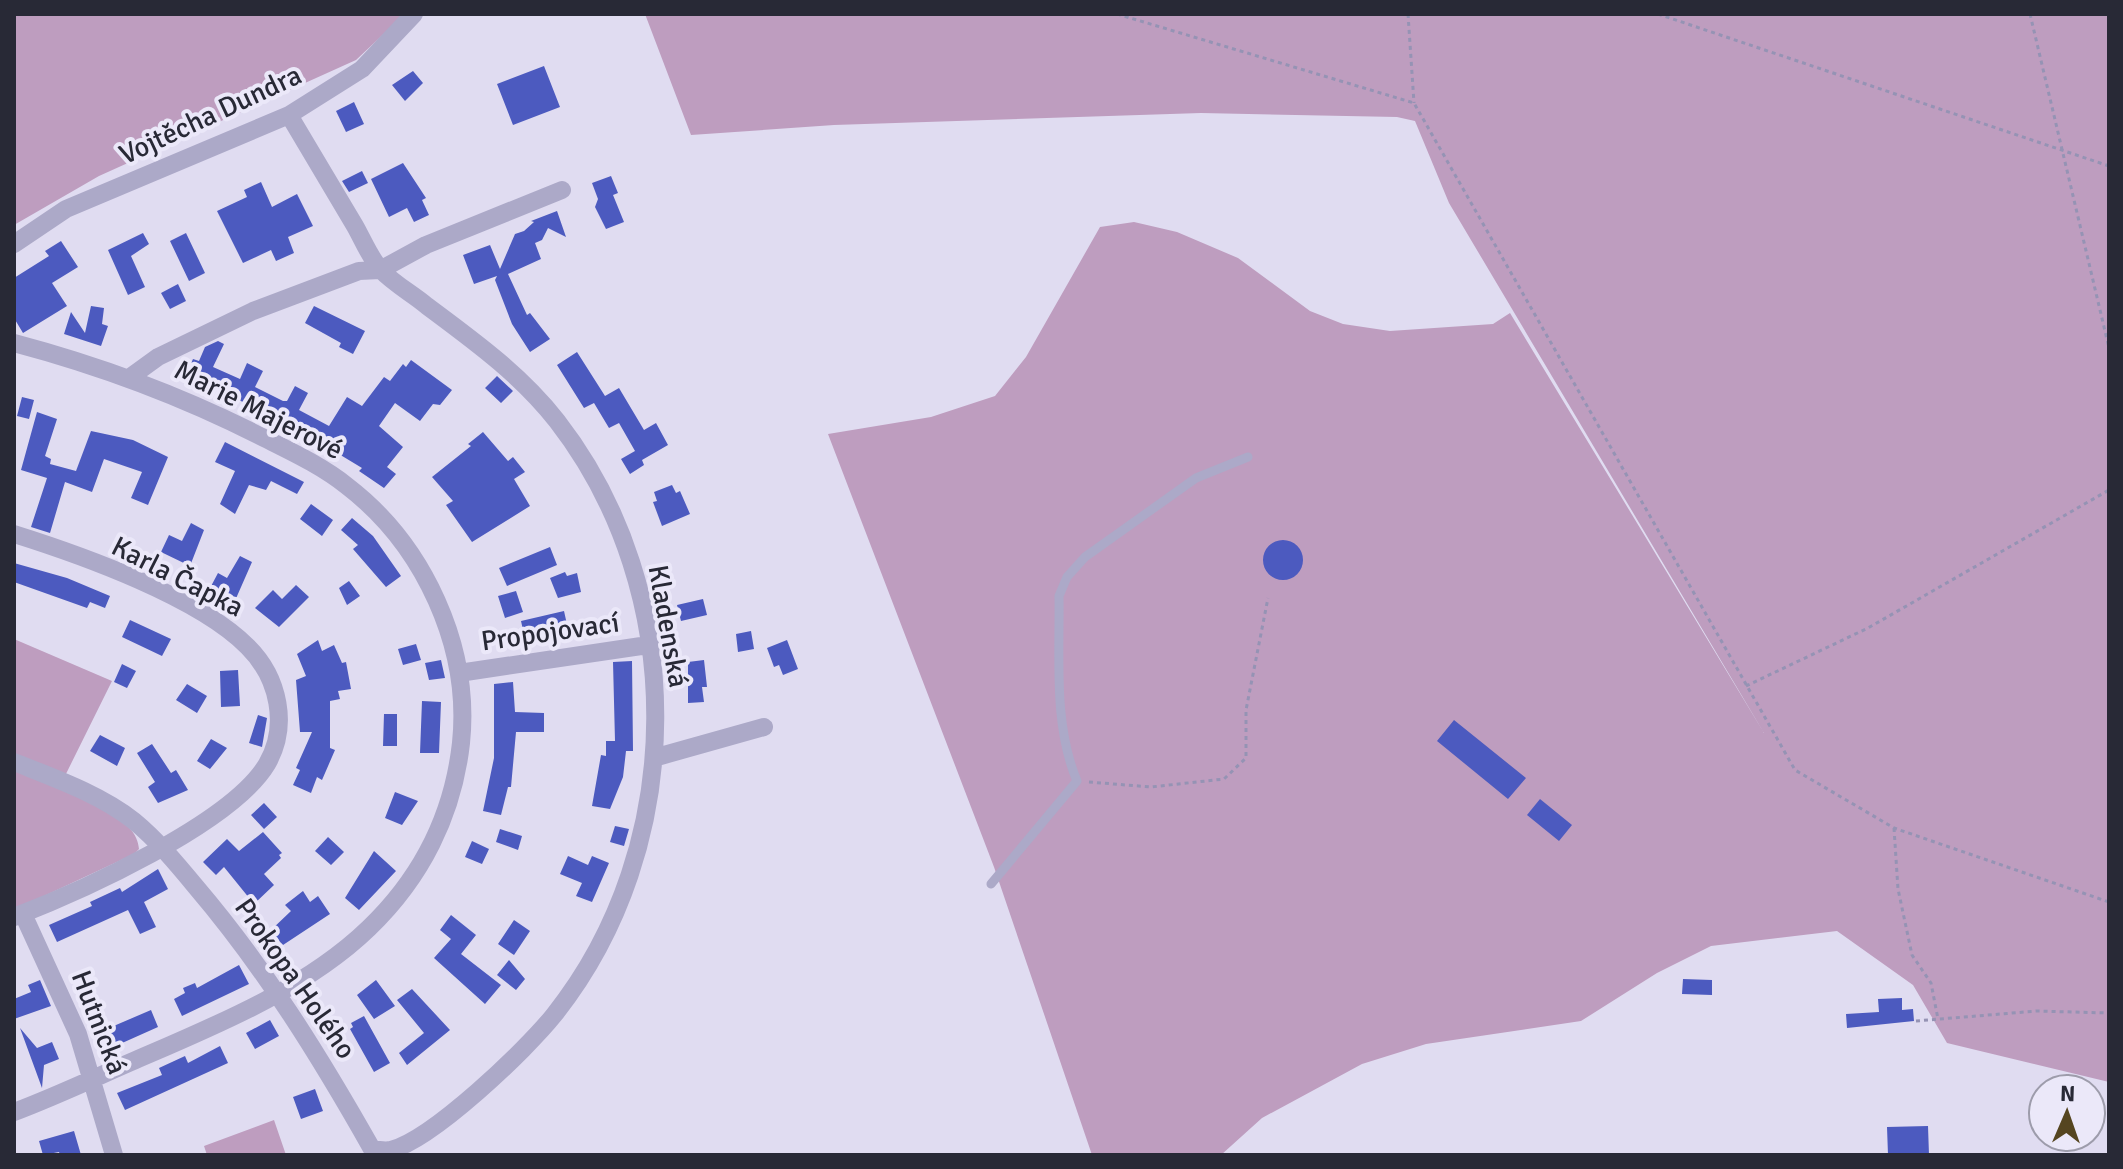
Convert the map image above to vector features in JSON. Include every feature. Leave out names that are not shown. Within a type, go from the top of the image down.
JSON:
[{"type":"street","name":"Vojtěcha Dundra","points":[[14,244],[66,209],[289,115],[362,69],[414,14]]},
{"type":"street","name":"Kladenská","points":[[289,115],[380,270],[505,365],[556,420],[587,464],[630,558],[648,645],[657,757],[631,877],[612,923],[573,990],[537,1036],[486,1085],[412,1140],[389,1150],[372,1149]]},
{"type":"street","points":[[129,378],[158,357],[253,311],[359,271],[380,270],[426,245],[562,190]]},
{"type":"street","name":"Marie Majerové","points":[[14,343],[129,378],[233,422],[305,459],[346,485],[393,530],[429,585],[459,673],[462,728],[454,785],[446,813],[423,860],[399,896],[367,930],[277,991],[187,1037],[14,1112]]},
{"type":"street","name":"Karla Čapka","points":[[14,534],[88,561],[185,605],[239,639],[267,673],[278,700],[279,713],[275,746],[267,764],[231,803],[162,847],[18,915]]},
{"type":"street","name":"Propojovací","points":[[459,673],[648,645]]},
{"type":"street","points":[[657,757],[764,727]]},
{"type":"street","name":"Prokopa Holého","points":[[14,762],[99,799],[132,819],[162,847],[222,917],[277,991],[372,1149]]},
{"type":"street","name":"Hutnická","points":[[18,915],[62,996],[94,1078],[114,1155]]},
{"type":"lane","points":[[991,884],[1077,781],[1066,754],[1062,726],[1059,596],[1067,577],[1085,557],[1196,478],[1248,457]]},
{"type":"path","points":[[1117,14],[1414,103]]},
{"type":"path","points":[[1408,14],[1414,103],[1795,770],[1894,828],[2109,902]]},
{"type":"path","points":[[1658,14],[2109,166]]},
{"type":"path","points":[[2030,14],[2109,348]]},
{"type":"path","points":[[1746,686],[1868,628],[2109,490]]},
{"type":"path","points":[[1077,781],[1151,787],[1224,779],[1246,758],[1246,710],[1268,598]]},
{"type":"path","points":[[1894,828],[1898,889],[1912,955],[1931,983],[1938,1019]]},
{"type":"path","points":[[1916,1021],[2037,1011],[2109,1013]]},
{"type":"shaded area","points":[[14,14],[405,14],[356,60],[99,176],[14,225]]},
{"type":"shaded area","points":[[645,14],[2109,14],[2109,1082],[2107,1073],[2072,1073],[1947,1043],[1913,985],[1837,931],[1711,946],[1657,973],[1581,1021],[1426,1044],[1362,1064],[1262,1118],[1221,1155],[1092,1155],[994,867],[828,434],[931,417],[995,396],[1026,357],[1100,227],[1134,222],[1177,232],[1238,258],[1310,311],[1343,324],[1390,331],[1493,324],[1510,313],[1764,733],[1449,203],[1415,121],[1397,117],[1201,113],[834,125],[691,135]]},
{"type":"shaded area","points":[[14,639],[112,681],[59,788],[119,819],[136,838],[139,849],[14,910]]},
{"type":"shaded area","points":[[274,1120],[286,1155],[207,1155],[204,1146]]},
{"type":"building","points":[[544,66],[560,107],[513,125],[497,84]]},
{"type":"building","points":[[413,71],[423,83],[405,101],[392,85]]},
{"type":"building","points":[[354,102],[364,124],[346,132],[336,111]]},
{"type":"building","points":[[403,163],[426,198],[422,200],[429,215],[414,222],[407,208],[389,217],[371,179]]},
{"type":"building","points":[[362,171],[368,183],[349,192],[342,181]]},
{"type":"building","points":[[611,176],[618,193],[613,195],[624,222],[606,229],[595,207],[598,199],[592,183]]},
{"type":"building","points":[[261,182],[272,207],[297,194],[313,226],[288,237],[294,253],[276,261],[271,250],[243,263],[217,211],[247,197],[244,190]]},
{"type":"building","points":[[557,211],[566,237],[548,228],[542,240],[535,243],[541,259],[508,274],[527,315],[530,313],[550,339],[530,352],[512,324],[495,280],[497,276],[474,284],[463,255],[490,245],[500,269],[515,234],[524,231],[534,222],[531,221]]},
{"type":"building","points":[[143,233],[149,244],[131,256],[145,287],[128,295],[108,250]]},
{"type":"building","points":[[186,233],[205,273],[189,281],[170,241]]},
{"type":"building","points":[[61,241],[78,267],[52,283],[67,306],[23,333],[14,318],[14,278],[49,256],[45,251]]},
{"type":"building","points":[[178,284],[186,301],[170,309],[161,293]]},
{"type":"building","points":[[91,306],[104,308],[102,324],[108,326],[101,346],[64,334],[71,312],[85,333]]},
{"type":"building","points":[[314,306],[365,331],[353,354],[339,347],[341,343],[305,323]]},
{"type":"building","points":[[218,341],[224,344],[213,367],[240,379],[247,363],[263,371],[255,387],[283,401],[287,401],[295,386],[308,393],[299,410],[329,426],[347,397],[362,406],[384,377],[390,381],[403,364],[406,367],[411,360],[452,390],[440,405],[433,404],[420,421],[395,403],[379,426],[403,447],[387,467],[396,474],[384,488],[359,471],[362,468],[319,442],[222,391],[185,377],[193,359],[199,361],[205,347]]},
{"type":"building","points":[[577,352],[605,396],[619,388],[644,430],[656,423],[668,445],[642,460],[644,465],[630,474],[621,459],[635,451],[619,423],[609,428],[594,403],[584,408],[557,365]]},
{"type":"building","points":[[497,376],[513,391],[501,403],[485,388]]},
{"type":"building","points":[[22,397],[34,400],[29,419],[17,416]]},
{"type":"building","points":[[37,412],[57,419],[45,456],[51,459],[50,464],[76,471],[91,431],[133,440],[168,457],[148,505],[131,498],[142,472],[104,459],[92,492],[65,482],[50,533],[31,527],[47,478],[21,470]]},
{"type":"building","points":[[483,432],[508,461],[513,457],[525,472],[514,479],[530,506],[472,542],[446,505],[453,501],[432,477],[471,446],[468,444]]},
{"type":"building","points":[[225,442],[304,482],[297,494],[271,481],[266,490],[249,485],[235,514],[220,504],[235,471],[215,462]]},
{"type":"building","points":[[672,485],[676,493],[680,491],[690,514],[662,526],[653,502],[657,501],[654,492]]},
{"type":"building","points":[[311,504],[333,520],[322,536],[300,519]]},
{"type":"building","points":[[352,518],[373,536],[401,576],[386,587],[353,549],[358,545],[341,530]]},
{"type":"building","points":[[191,523],[204,530],[190,566],[161,552],[169,535],[182,541]]},
{"type":"building","points":[[1283,540],[1297,546],[1303,560],[1297,574],[1283,580],[1269,574],[1263,560],[1269,546]]},
{"type":"building","points":[[550,547],[557,565],[507,586],[499,568]]},
{"type":"building","points":[[240,556],[252,562],[234,603],[209,590],[218,573],[227,578]]},
{"type":"building","points":[[14,563],[67,578],[110,596],[105,608],[90,602],[87,608],[14,582]]},
{"type":"building","points":[[565,572],[567,576],[577,573],[581,592],[558,598],[550,578]]},
{"type":"building","points":[[349,581],[360,596],[347,605],[339,588]]},
{"type":"building","points":[[296,585],[309,597],[279,627],[255,608],[273,590],[282,599]]},
{"type":"building","points":[[516,591],[523,612],[505,618],[498,596]]},
{"type":"building","points":[[703,599],[707,615],[681,621],[677,605]]},
{"type":"building","points":[[564,611],[568,629],[525,639],[521,621]]},
{"type":"building","points":[[130,620],[171,639],[162,656],[122,637]]},
{"type":"building","points":[[751,631],[754,649],[738,652],[736,634]]},
{"type":"building","points":[[318,640],[322,651],[334,645],[342,663],[346,662],[351,689],[338,691],[340,699],[330,701],[330,748],[335,750],[322,780],[317,777],[311,793],[293,785],[300,770],[296,768],[312,732],[300,732],[296,680],[306,676],[297,654]]},
{"type":"building","points":[[787,640],[798,669],[783,675],[779,665],[774,667],[767,648]]},
{"type":"building","points":[[416,644],[421,660],[403,665],[398,649]]},
{"type":"building","points":[[441,660],[445,678],[429,680],[425,663]]},
{"type":"building","points":[[704,660],[707,687],[702,687],[704,702],[688,703],[688,662]]},
{"type":"building","points":[[632,661],[633,751],[626,751],[623,777],[610,809],[592,806],[601,755],[606,756],[606,741],[615,741],[613,662]]},
{"type":"building","points":[[122,664],[136,671],[127,688],[114,682]]},
{"type":"building","points":[[238,670],[240,706],[221,707],[220,671]]},
{"type":"building","points":[[513,682],[515,712],[544,713],[544,732],[516,732],[511,787],[508,787],[501,815],[483,811],[494,758],[494,684]]},
{"type":"building","points":[[187,684],[207,696],[197,713],[176,700]]},
{"type":"building","points":[[422,701],[441,702],[439,753],[420,753]]},
{"type":"building","points":[[384,714],[397,714],[397,746],[383,746]]},
{"type":"building","points":[[258,715],[267,718],[262,747],[249,743]]},
{"type":"building","points":[[1454,720],[1526,778],[1508,799],[1437,741]]},
{"type":"building","points":[[100,735],[125,748],[117,766],[90,751]]},
{"type":"building","points":[[211,739],[227,748],[210,769],[197,761]]},
{"type":"building","points":[[152,744],[171,773],[176,770],[188,790],[158,803],[148,787],[155,782],[137,753]]},
{"type":"building","points":[[395,792],[418,801],[402,825],[385,818]]},
{"type":"building","points":[[1540,799],[1572,825],[1559,841],[1527,815]]},
{"type":"building","points":[[264,803],[277,817],[264,829],[251,815]]},
{"type":"building","points":[[615,826],[629,829],[624,846],[610,842]]},
{"type":"building","points":[[500,829],[522,836],[518,850],[496,842]]},
{"type":"building","points":[[263,832],[282,853],[279,855],[281,858],[264,874],[274,885],[254,904],[224,867],[216,875],[203,862],[227,839],[239,851]]},
{"type":"building","points":[[328,837],[344,852],[331,865],[315,851]]},
{"type":"building","points":[[472,841],[489,849],[482,864],[465,857]]},
{"type":"building","points":[[374,851],[396,871],[359,910],[345,898]]},
{"type":"building","points":[[568,856],[588,865],[592,856],[609,863],[592,902],[576,896],[582,883],[560,874]]},
{"type":"building","points":[[158,869],[168,889],[144,902],[156,927],[140,934],[128,910],[57,942],[49,925],[92,906],[90,902],[120,888],[122,892]]},
{"type":"building","points":[[303,891],[310,902],[318,896],[330,914],[283,945],[270,931],[291,911],[285,905]]},
{"type":"building","points":[[451,915],[476,935],[461,954],[501,985],[485,1004],[434,958],[451,939],[440,930]]},
{"type":"building","points":[[514,920],[530,931],[514,955],[498,944]]},
{"type":"building","points":[[509,960],[525,979],[516,990],[497,975]]},
{"type":"building","points":[[239,965],[249,984],[182,1016],[174,999],[185,993],[183,988],[195,983],[197,988]]},
{"type":"building","points":[[1683,979],[1712,980],[1712,995],[1682,994]]},
{"type":"building","points":[[40,980],[51,1006],[14,1019],[14,999],[31,992],[28,985]]},
{"type":"building","points":[[376,980],[395,1006],[374,1019],[357,995]]},
{"type":"building","points":[[412,989],[450,1030],[407,1065],[399,1053],[424,1033],[397,1000]]},
{"type":"building","points":[[1902,998],[1902,1010],[1913,1009],[1914,1021],[1847,1028],[1846,1014],[1879,1012],[1878,999]]},
{"type":"building","points":[[151,1010],[158,1027],[102,1052],[95,1034]]},
{"type":"building","points":[[364,1016],[390,1063],[374,1072],[350,1029],[353,1027],[351,1023]]},
{"type":"building","points":[[270,1020],[279,1036],[255,1049],[246,1033]]},
{"type":"building","points":[[20,1028],[37,1048],[52,1042],[59,1059],[44,1065],[42,1088]]},
{"type":"building","points":[[220,1046],[228,1063],[125,1110],[117,1093],[162,1075],[159,1068],[185,1056],[188,1063]]},
{"type":"building","points":[[315,1089],[323,1111],[301,1119],[293,1097]]},
{"type":"building","points":[[1928,1126],[1929,1155],[1888,1155],[1887,1127]]},
{"type":"building","points":[[74,1131],[81,1155],[60,1155],[59,1152],[43,1155],[39,1141]]}]
